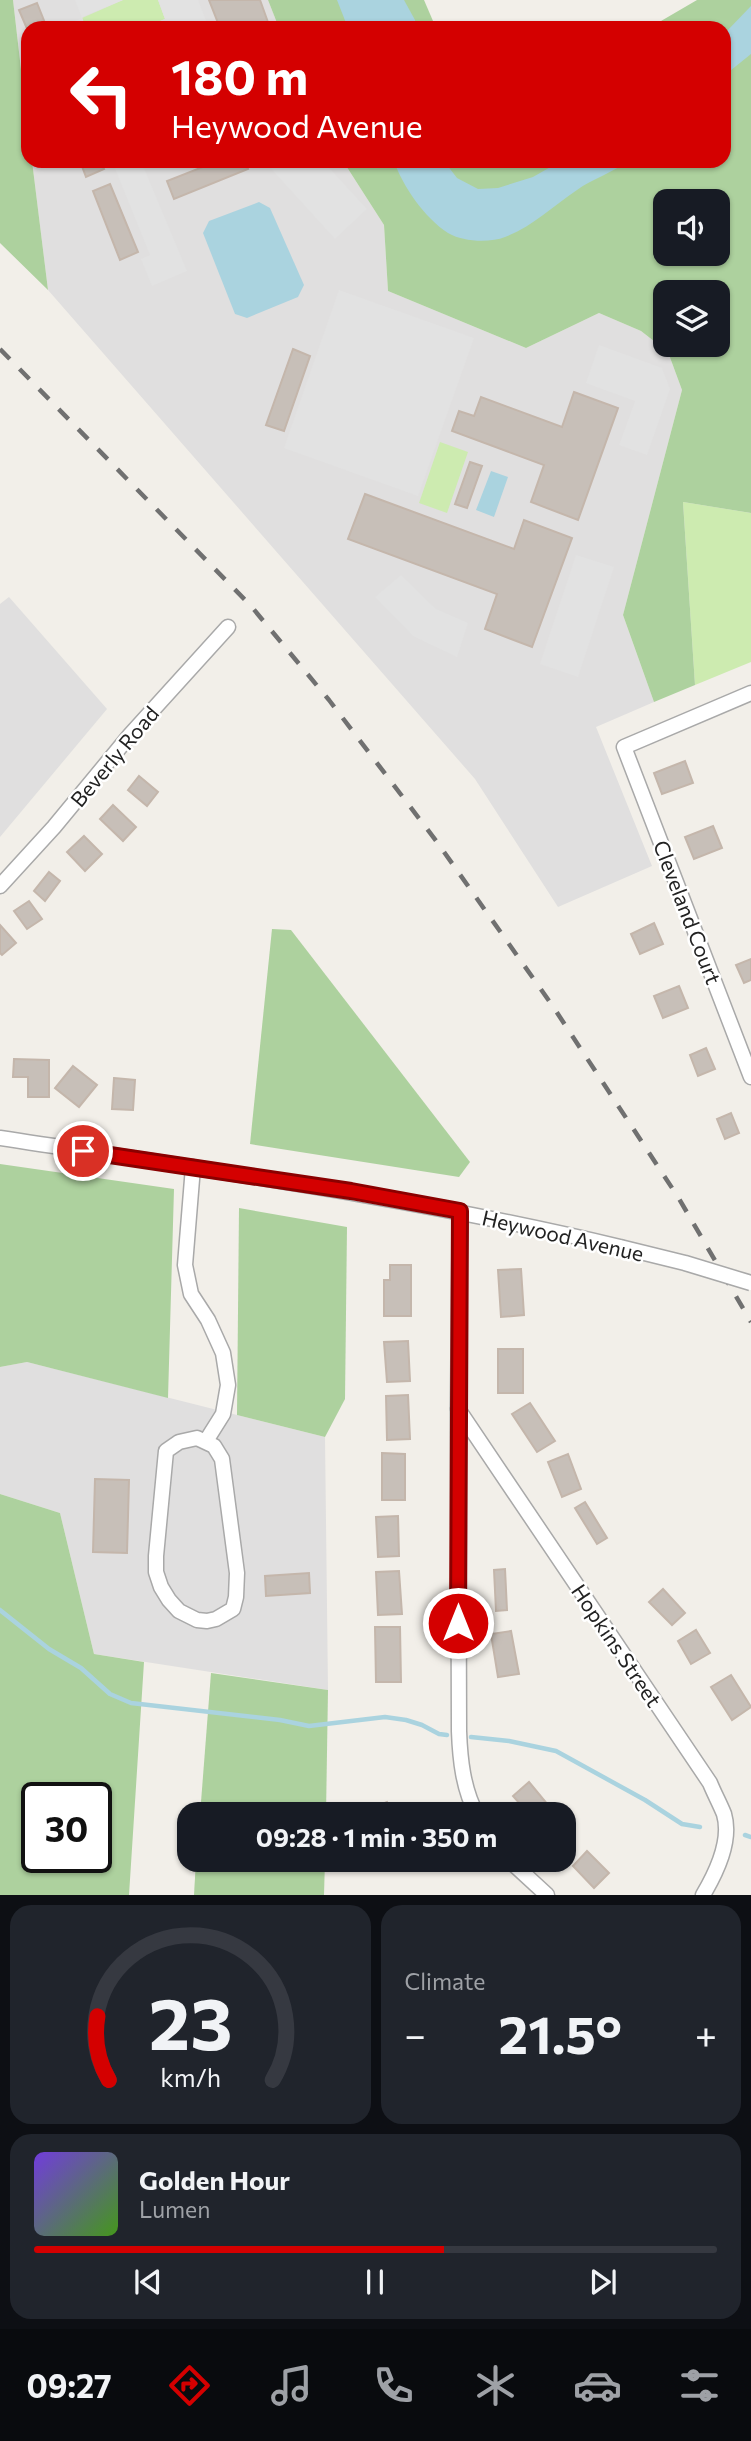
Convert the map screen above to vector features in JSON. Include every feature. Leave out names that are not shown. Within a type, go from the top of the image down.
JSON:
[{"type":"street","name":"Beverly Road","points":[[0,886],[54,827],[130,735],[228,627]]},
{"type":"street","name":"Cleveland Court","points":[[751,693],[624,747],[751,1077]]},
{"type":"street","name":"Heywood Avenue","points":[[0,1138],[351,1191],[460,1211],[685,1263],[751,1283]]},
{"type":"street","points":[[193,1167],[185,1265],[191,1294],[208,1320],[223,1353],[228,1385],[223,1414],[206,1441]]},
{"type":"street","points":[[460,1211],[457,1408],[460,1757],[465,1784],[472,1802]]},
{"type":"street","name":"Hopkins Street","points":[[457,1408],[710,1783],[725,1817],[724,1839],[716,1873],[703,1895]]},
{"type":"street","points":[[188,1439],[206,1441],[214,1446],[222,1460],[238,1585],[233,1609],[216,1619],[206,1621],[187,1617],[169,1600],[156,1572],[156,1556],[166,1451],[188,1439]]},
{"type":"street","points":[[522,1872],[547,1895]]},
{"type":"shaded area","points":[[13,0],[268,0],[276,21],[21,21],[21,69]]},
{"type":"shaded area","points":[[75,0],[123,0],[82,17],[83,21],[74,21],[82,18]]},
{"type":"shaded area","points":[[158,0],[198,0],[206,21],[160,21],[165,19]]},
{"type":"shaded area","points":[[33,168],[347,168],[384,225],[388,291],[526,348],[599,313],[641,331],[653,340],[653,357],[670,357],[682,390],[623,615],[654,702],[596,727],[652,866],[558,907],[475,779],[48,290]]},
{"type":"shaded area","points":[[115,168],[144,168],[187,271],[152,286],[141,259],[150,255]]},
{"type":"shaded area","points":[[270,168],[329,168],[367,209],[335,239]]},
{"type":"shaded area","points":[[339,290],[474,338],[418,496],[284,448]]},
{"type":"shaded area","points":[[599,345],[662,368],[670,389],[647,455],[619,445],[635,401],[586,383]]},
{"type":"shaded area","points":[[576,555],[614,567],[578,677],[540,664]]},
{"type":"shaded area","points":[[401,575],[436,609],[468,623],[457,657],[413,636],[375,597]]},
{"type":"shaded area","points":[[9,597],[107,709],[0,837],[0,604]]},
{"type":"shaded area","points":[[27,1362],[325,1437],[328,1690],[94,1654],[60,1513],[0,1494],[0,1367]]},
{"type":"green space","points":[[0,0],[13,0],[21,69],[21,168],[33,168],[48,290],[0,243]]},
{"type":"green space","points":[[123,0],[158,0],[165,19],[83,21],[82,18]]},
{"type":"green space","points":[[268,0],[424,0],[433,21],[276,21]]},
{"type":"green space","points":[[697,0],[751,0],[751,513],[683,502],[695,685],[654,702],[623,615],[682,390],[670,357],[730,357],[730,280],[653,280],[653,340],[641,331],[599,313],[526,348],[388,291],[384,225],[347,168],[731,168],[731,21],[661,21]]},
{"type":"green space","points":[[440,442],[468,452],[447,513],[419,503]]},
{"type":"green space","points":[[683,502],[751,513],[751,662],[695,685]]},
{"type":"green space","points":[[272,929],[291,930],[470,1162],[459,1177],[250,1144]]},
{"type":"green space","points":[[0,1164],[174,1189],[168,1398],[27,1362],[0,1367]]},
{"type":"green space","points":[[239,1208],[347,1227],[345,1399],[325,1437],[237,1415]]},
{"type":"green space","points":[[0,1494],[60,1513],[94,1654],[144,1662],[129,1895],[0,1895]]},
{"type":"green space","points":[[211,1673],[328,1690],[326,1802],[201,1802]]},
{"type":"green space","points":[[195,1872],[325,1872],[324,1895],[194,1895]]},
{"type":"water","points":[[337,0],[404,0],[415,21],[345,21]]},
{"type":"water","points":[[751,6],[751,54],[731,70],[731,27]]},
{"type":"water","points":[[397,168],[449,168],[457,178],[478,189],[498,188],[533,177],[549,168],[617,168],[583,186],[524,228],[499,239],[484,241],[461,238],[439,227],[403,181]]},
{"type":"water","points":[[259,202],[270,208],[304,285],[298,297],[247,318],[235,314],[203,233],[209,221]]},
{"type":"water","points":[[491,471],[508,477],[494,517],[476,510]]},
{"type":"building","points":[[209,0],[260,0],[268,21],[217,21]]},
{"type":"building","points":[[37,3],[44,21],[24,21],[19,10]]},
{"type":"building","points":[[83,168],[104,169],[86,177]]},
{"type":"building","points":[[200,168],[248,169],[174,199],[167,181]]},
{"type":"building","points":[[110,184],[138,252],[120,260],[93,191]]},
{"type":"building","points":[[293,349],[310,356],[284,431],[266,425]]},
{"type":"building","points":[[574,392],[618,408],[578,520],[531,502],[544,465],[452,431],[459,411],[474,416],[481,397],[562,427]]},
{"type":"building","points":[[470,462],[482,466],[467,508],[455,504]]},
{"type":"building","points":[[365,494],[514,549],[524,520],[572,538],[532,647],[485,629],[497,594],[348,539]]},
{"type":"building","points":[[685,761],[693,783],[662,794],[654,773]]},
{"type":"building","points":[[139,776],[158,792],[147,806],[128,790]]},
{"type":"building","points":[[113,805],[136,827],[123,841],[100,819]]},
{"type":"building","points":[[713,826],[722,848],[694,859],[685,837]]},
{"type":"building","points":[[84,836],[102,854],[85,871],[67,852]]},
{"type":"building","points":[[49,872],[60,881],[45,901],[34,891]]},
{"type":"building","points":[[29,901],[42,919],[27,929],[14,911]]},
{"type":"building","points":[[654,923],[663,944],[640,954],[631,934]]},
{"type":"building","points":[[0,925],[16,943],[2,955],[0,953]]},
{"type":"building","points":[[751,959],[751,980],[744,983],[736,965]]},
{"type":"building","points":[[679,986],[688,1008],[663,1018],[654,996]]},
{"type":"building","points":[[706,1048],[715,1069],[698,1076],[690,1055]]},
{"type":"building","points":[[14,1059],[49,1060],[49,1097],[28,1097],[28,1077],[13,1077]]},
{"type":"building","points":[[73,1066],[97,1085],[79,1107],[55,1088]]},
{"type":"building","points":[[114,1078],[135,1080],[133,1110],[112,1109]]},
{"type":"building","points":[[731,1113],[739,1133],[725,1139],[717,1119]]},
{"type":"building","points":[[390,1265],[411,1265],[411,1316],[384,1316],[384,1280],[390,1280]]},
{"type":"building","points":[[521,1269],[524,1315],[501,1317],[498,1270]]},
{"type":"building","points":[[408,1341],[410,1381],[387,1382],[384,1342]]},
{"type":"building","points":[[498,1349],[523,1349],[523,1393],[498,1393]]},
{"type":"building","points":[[408,1395],[410,1439],[387,1440],[386,1396]]},
{"type":"building","points":[[530,1403],[555,1441],[537,1452],[512,1414]]},
{"type":"building","points":[[382,1453],[405,1454],[405,1500],[382,1500]]},
{"type":"building","points":[[568,1454],[581,1489],[562,1497],[548,1462]]},
{"type":"building","points":[[95,1479],[129,1480],[127,1553],[93,1552]]},
{"type":"building","points":[[585,1502],[607,1538],[597,1544],[575,1508]]},
{"type":"building","points":[[398,1516],[399,1556],[378,1557],[376,1517]]},
{"type":"building","points":[[505,1569],[507,1610],[496,1611],[494,1570]]},
{"type":"building","points":[[399,1571],[402,1614],[378,1615],[376,1572]]},
{"type":"building","points":[[309,1573],[310,1593],[266,1596],[265,1576]]},
{"type":"building","points":[[663,1589],[685,1613],[672,1625],[649,1602]]},
{"type":"building","points":[[375,1627],[400,1627],[401,1682],[376,1682]]},
{"type":"building","points":[[696,1630],[710,1653],[691,1664],[678,1641]]},
{"type":"building","points":[[511,1631],[519,1674],[498,1677],[491,1634]]},
{"type":"building","points":[[731,1675],[751,1707],[732,1720],[711,1687]]},
{"type":"building","points":[[529,1782],[546,1802],[518,1802],[513,1796]]},
{"type":"building","points":[[587,1851],[609,1873],[594,1888],[576,1869],[576,1863]]},
{"type":"waterway","points":[[0,1610],[49,1649],[81,1668],[110,1694],[131,1703],[280,1720],[309,1726],[385,1717],[406,1720],[447,1735]]},
{"type":"waterway","points":[[471,1737],[509,1741],[556,1751],[645,1800],[682,1824],[700,1827]]},
{"type":"waterway","points":[[745,1835],[751,1837]]},
{"type":"railway","points":[[0,349],[251,606],[329,700],[437,842],[552,1005],[678,1197],[751,1322]]},
{"type":"route","points":[[83,1151],[351,1191],[460,1211],[458,1623]]}]
